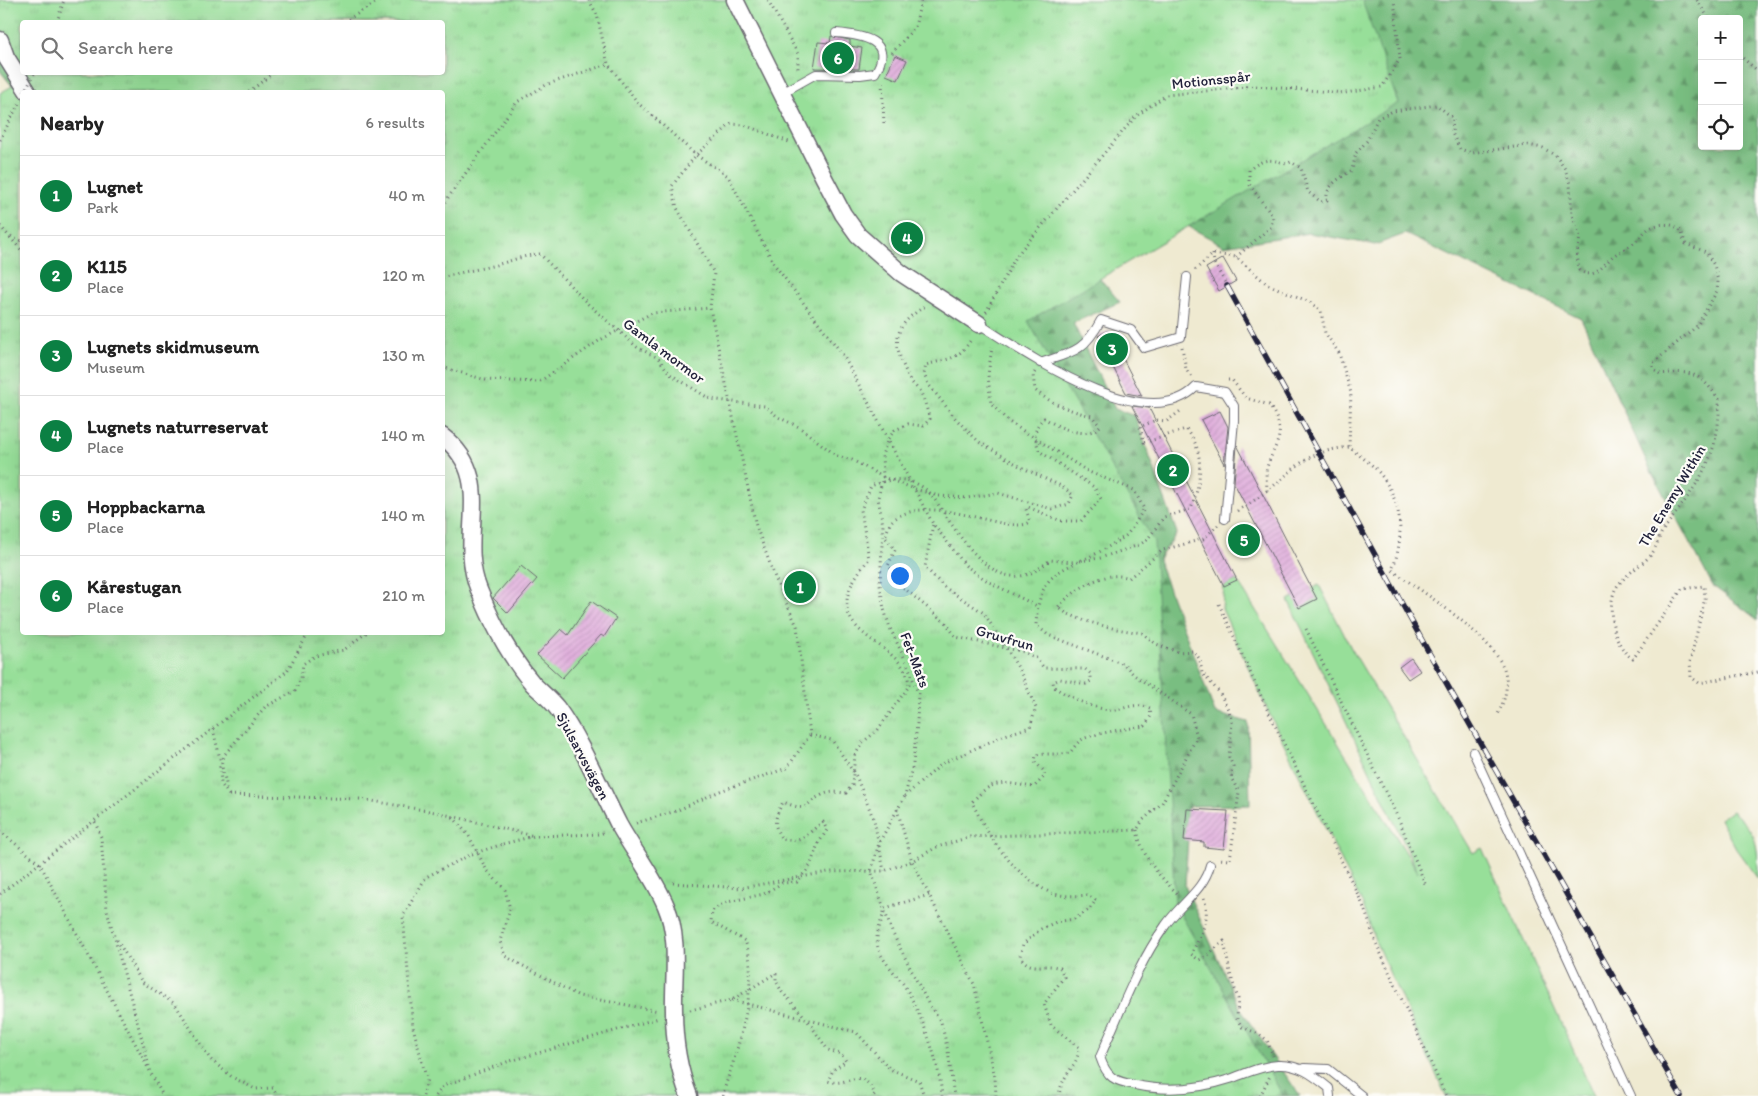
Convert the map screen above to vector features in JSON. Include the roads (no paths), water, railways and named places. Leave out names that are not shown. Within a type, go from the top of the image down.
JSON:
[{"type":"street","points":[[735,0],[843,214],[858,235],[902,274],[979,324]]},
{"type":"street","points":[[0,40],[6,57],[23,90]]},
{"type":"street","name":"Sjulsarvsvägen","points":[[445,439],[461,453],[472,476],[474,493],[472,570],[490,619],[523,670],[556,707],[571,729],[621,827],[666,906],[671,924],[675,976],[674,1014],[678,1060],[689,1096]]},
{"type":"lane","points":[[782,93],[816,74],[860,75],[875,73],[883,61],[882,51],[875,43],[862,35],[836,33]]},
{"type":"lane","points":[[1040,363],[1078,350],[1093,336],[1102,320],[1131,330],[1144,348],[1181,337],[1187,276]]},
{"type":"lane","points":[[979,324],[1052,371],[1124,400],[1148,404],[1169,400],[1191,392],[1195,384],[1226,392],[1234,406],[1225,520]]},
{"type":"lane","points":[[1473,752],[1631,1096]]},
{"type":"lane","points":[[1210,865],[1207,879],[1165,925],[1144,962],[1100,1057],[1105,1072],[1118,1082],[1172,1090],[1200,1087],[1230,1079],[1254,1069],[1273,1066],[1299,1067],[1328,1070],[1362,1096]]},
{"type":"lane","points":[[1299,1067],[1329,1088],[1330,1096]]},
{"type":"railway","points":[[1227,286],[1428,651],[1681,1096]]},
{"type":"place","name":"Kårestugan","points":[[838,58]]},
{"type":"place","name":"Lugnets naturreservat","points":[[907,238]]},
{"type":"place","name":"Lugnets skidmuseum","points":[[1112,349]]},
{"type":"place","name":"K115","points":[[1173,470]]},
{"type":"place","name":"Hoppbackarna","points":[[1244,540]]},
{"type":"place","name":"Lugnet","points":[[800,587]]}]
